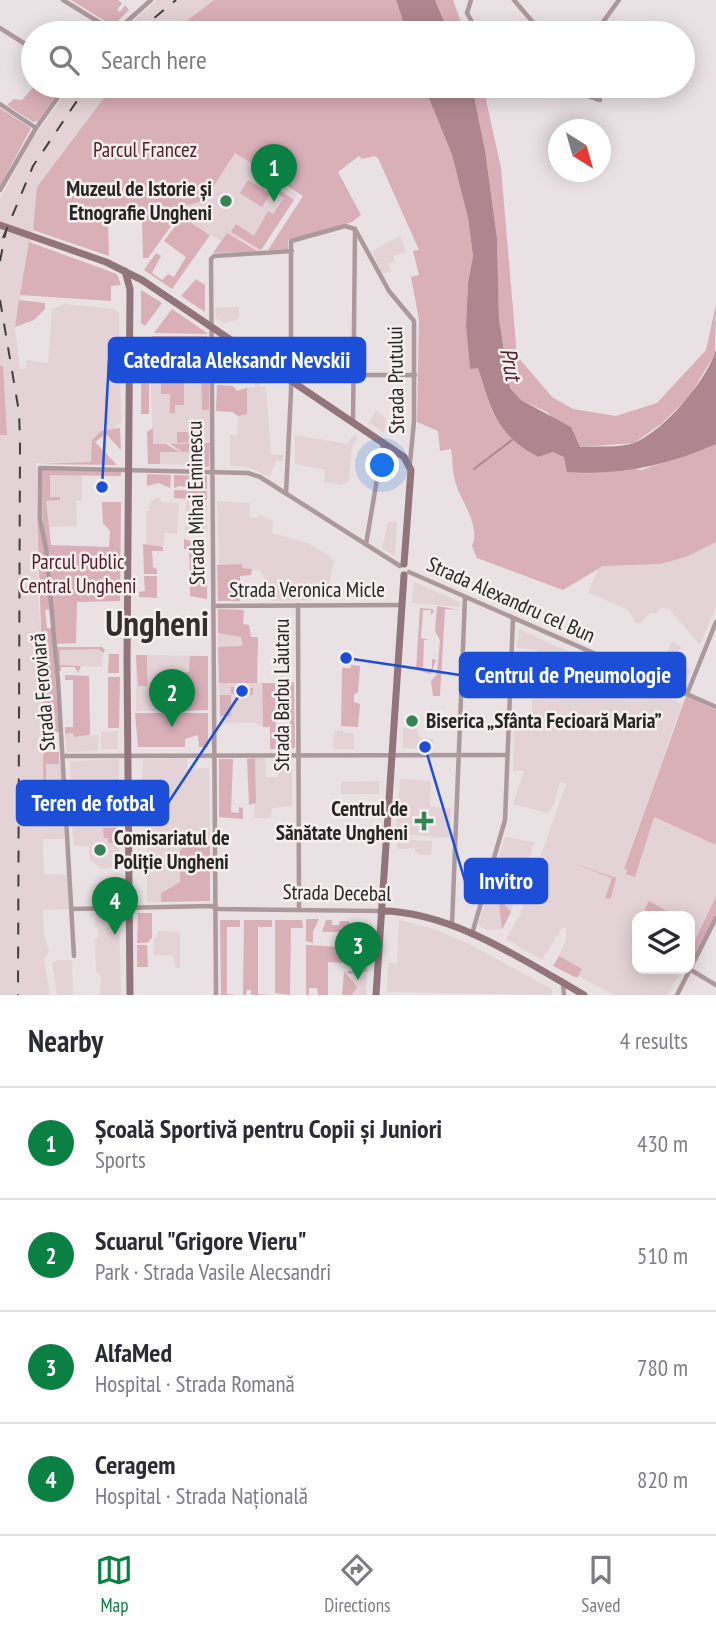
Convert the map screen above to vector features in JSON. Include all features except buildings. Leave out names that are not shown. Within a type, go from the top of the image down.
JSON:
[{"type":"main road","points":[[0,225],[125,271],[211,326],[410,463],[402,565],[399,572],[406,573],[376,995]]},
{"type":"main road","points":[[125,271],[130,289],[130,995]]},
{"type":"main road","name":"Strada Decebal","points":[[381,911],[416,915],[452,925],[584,995]]},
{"type":"street","points":[[63,0],[95,21]]},
{"type":"street","points":[[127,21],[151,0]]},
{"type":"street","points":[[471,0],[467,13],[471,21]]},
{"type":"street","points":[[514,0],[532,21]]},
{"type":"street","points":[[604,21],[619,0]]},
{"type":"street","points":[[0,28],[21,41]]},
{"type":"street","points":[[0,190],[36,128],[57,98]]},
{"type":"street","points":[[594,98],[600,100]]},
{"type":"street","points":[[0,104],[36,128]]},
{"type":"street","points":[[286,493],[291,381],[291,241],[345,226],[355,229],[353,423]]},
{"type":"street","name":"Strada Prutului","points":[[355,229],[389,291],[414,321],[415,375],[410,463]]},
{"type":"street","name":"Strada Mihai Eminescu","points":[[216,995],[211,263],[214,256],[292,251]]},
{"type":"street","points":[[319,375],[415,375]]},
{"type":"street","points":[[366,544],[384,443]]},
{"type":"street","name":"Strada Alexandru cel Bun","points":[[40,468],[248,473],[286,493],[402,565]]},
{"type":"street","name":"Strada Feroviară","points":[[40,468],[40,522],[46,548],[64,756],[74,956]]},
{"type":"street","name":"Strada Alexandru cel Bun","points":[[406,573],[465,596],[716,707]]},
{"type":"street","points":[[452,925],[465,596]]},
{"type":"street","name":"Strada Barbu Lăutaru","points":[[298,605],[299,910]]},
{"type":"street","name":"Strada Veronica Micle","points":[[213,606],[402,605]]},
{"type":"street","points":[[472,934],[505,820],[513,618]]},
{"type":"street","points":[[687,694],[716,622]]},
{"type":"street","points":[[64,756],[392,753],[506,755]]},
{"type":"street","name":"Strada Decebal","points":[[71,908],[381,911]]},
{"type":"street","points":[[695,962],[716,918]]},
{"type":"street","points":[[695,972],[716,985]]},
{"type":"street","points":[[677,995],[689,974]]},
{"type":"street","points":[[563,983],[564,995]]},
{"type":"shaded area","points":[[157,0],[214,0],[187,21],[133,21]]},
{"type":"shaded area","points":[[396,0],[435,0],[444,21],[403,21]]},
{"type":"shaded area","points":[[62,98],[104,98],[37,187],[34,226],[15,327],[20,369],[27,368],[26,360],[48,363],[52,309],[64,304],[114,309],[119,313],[121,423],[116,425],[116,430],[101,431],[92,440],[92,462],[36,463],[39,609],[45,696],[43,797],[46,797],[45,764],[62,763],[64,839],[43,839],[44,874],[67,875],[69,909],[43,910],[44,934],[49,952],[44,959],[50,995],[0,995],[0,199],[33,138]]},
{"type":"shaded area","points":[[429,98],[474,98],[485,150],[497,238],[499,319],[510,388],[521,400],[571,427],[580,447],[628,445],[646,437],[671,416],[704,376],[716,350],[716,444],[662,463],[587,473],[567,472],[564,457],[553,452],[538,457],[513,440],[492,409],[478,368],[470,369],[466,326],[468,283],[473,256],[468,218],[452,155]]},
{"type":"shaded area","points":[[235,153],[295,193],[299,192],[261,250],[257,251],[228,234],[221,241],[179,215],[178,206],[204,201]]},
{"type":"shaded area","points":[[400,236],[406,252],[393,256],[395,262],[388,264],[391,271],[382,274],[372,251]]},
{"type":"shaded area","points":[[239,307],[239,319],[224,323],[216,318],[215,308]]},
{"type":"shaded area","points":[[149,346],[207,346],[210,443],[153,444]]},
{"type":"shaded area","points":[[257,369],[261,372],[259,387],[266,387],[271,454],[283,455],[283,461],[276,461],[270,477],[248,467],[230,466],[230,435],[237,435],[238,416],[247,414],[247,388],[254,387]]},
{"type":"shaded area","points":[[376,411],[386,418],[384,433],[369,422]]},
{"type":"shaded area","points":[[295,435],[347,444],[354,435],[358,438],[352,446],[349,481],[342,485],[324,482],[325,470],[295,464]]},
{"type":"shaded area","points":[[198,451],[197,465],[160,464],[160,452]]},
{"type":"shaded area","points":[[50,474],[82,474],[82,500],[76,501],[77,526],[47,527],[46,501],[60,500],[50,497]]},
{"type":"shaded area","points":[[158,497],[162,502],[179,503],[177,534],[165,533],[163,547],[146,546],[146,511],[149,511],[150,502]]},
{"type":"shaded area","points":[[186,501],[207,502],[207,533],[185,533]]},
{"type":"shaded area","points":[[217,501],[250,503],[249,517],[258,518],[259,515],[273,521],[272,533],[308,543],[326,554],[334,560],[329,584],[316,584],[313,600],[272,601],[272,591],[260,570],[242,568],[242,564],[219,565]]},
{"type":"shaded area","points":[[388,522],[397,522],[395,556],[382,548]]},
{"type":"shaded area","points":[[716,542],[716,606],[700,645],[669,609],[661,608],[657,613],[650,613],[640,624],[636,623],[628,610],[588,592],[598,570],[603,566],[660,564],[686,557]]},
{"type":"shaded area","points":[[414,582],[460,602],[460,607],[412,603]]},
{"type":"shaded area","points":[[519,629],[682,704],[624,869],[635,877],[653,817],[716,845],[716,896],[695,940],[695,911],[632,911],[632,974],[678,974],[668,995],[614,995],[555,964],[566,940],[566,928],[562,928],[542,960],[506,939],[520,915],[566,784],[560,782],[554,804],[548,813],[513,804],[524,771],[513,771],[514,715],[532,716],[532,700],[543,658],[537,650],[517,648]]},
{"type":"shaded area","points":[[218,633],[242,637],[244,647],[218,647]]},
{"type":"shaded area","points":[[672,641],[681,647],[674,661],[691,670],[684,686],[657,674]]},
{"type":"shaded area","points":[[60,649],[99,649],[103,653],[102,667],[60,665]]},
{"type":"shaded area","points":[[136,655],[208,656],[208,710],[136,711]]},
{"type":"shaded area","points":[[219,683],[262,683],[263,727],[253,722],[220,724]]},
{"type":"shaded area","points":[[341,726],[344,733],[354,733],[354,749],[333,749],[334,731],[341,731]]},
{"type":"shaded area","points":[[403,728],[417,728],[419,738],[433,739],[433,749],[403,748]]},
{"type":"shaded area","points":[[118,731],[118,749],[101,749],[101,732]]},
{"type":"shaded area","points":[[73,733],[74,737],[99,735],[98,751],[67,752],[65,734]]},
{"type":"shaded area","points":[[187,758],[187,769],[209,768],[210,845],[187,845],[181,850],[180,882],[161,892],[161,902],[147,902],[147,848],[151,846],[150,837],[154,835],[146,835],[146,823],[142,822],[140,817],[143,759]]},
{"type":"shaded area","points":[[255,758],[265,758],[266,777],[278,777],[279,770],[292,770],[292,806],[272,808],[270,818],[254,818]]},
{"type":"shaded area","points":[[119,759],[119,815],[72,815],[70,761]]},
{"type":"shaded area","name":"Centrul de Sănătate Ungheni","points":[[400,779],[431,781],[430,807],[451,808],[449,838],[396,834]]},
{"type":"shaded area","points":[[379,781],[379,794],[341,794],[341,782]]},
{"type":"shaded area","name":"Comisariatul de Poliție Ungheni","points":[[119,825],[119,866],[102,869],[89,859],[89,846],[74,846],[72,826]]},
{"type":"shaded area","points":[[505,837],[534,842],[528,863],[524,863],[511,912],[507,910],[502,929],[487,930],[478,925]]},
{"type":"shaded area","points":[[397,839],[432,841],[431,855],[421,855],[415,852],[415,848],[397,849]]},
{"type":"shaded area","points":[[350,890],[372,891],[371,902],[351,903]]},
{"type":"shaded area","points":[[96,913],[119,913],[121,995],[100,995],[101,976],[96,972]]},
{"type":"shaded area","points":[[399,920],[434,929],[469,944],[552,989],[552,995],[387,992],[388,963],[397,963]]},
{"type":"shaded area","points":[[158,931],[180,932],[180,968],[176,968],[173,956],[153,955],[154,938],[157,938]]},
{"type":"shaded area","points":[[57,960],[72,960],[73,995],[57,995],[52,963]]},
{"type":"shaded area","points":[[367,974],[366,995],[352,995],[357,987],[351,980],[356,975]]},
{"type":"green space","points":[[71,0],[118,0],[122,3],[117,10],[120,12],[125,5],[129,10],[118,21],[105,21]]},
{"type":"green space","points":[[214,0],[396,0],[403,21],[187,21]]},
{"type":"green space","points":[[435,0],[453,0],[461,21],[444,21]]},
{"type":"green space","points":[[54,98],[38,121],[33,122],[7,105],[14,99]]},
{"type":"green space","name":"Parcul Francez","points":[[104,98],[429,98],[452,155],[468,218],[473,256],[468,283],[466,326],[470,368],[478,368],[498,420],[513,440],[538,457],[553,452],[642,470],[716,444],[716,542],[686,557],[660,564],[603,566],[563,590],[477,558],[472,546],[474,529],[456,484],[451,449],[440,451],[438,431],[417,422],[419,320],[411,277],[419,275],[413,251],[419,250],[378,158],[374,156],[362,159],[359,156],[338,172],[361,215],[352,222],[288,240],[288,249],[268,250],[303,196],[235,153],[204,201],[178,207],[179,215],[148,258],[143,258],[142,219],[108,223],[109,256],[33,230],[37,187]]},
{"type":"green space","points":[[474,98],[486,98],[501,168],[517,356],[552,397],[573,409],[616,416],[657,403],[706,350],[716,304],[715,354],[689,397],[661,424],[634,443],[580,447],[547,412],[521,400],[510,388],[499,319],[497,238],[485,150]]},
{"type":"green space","points":[[0,108],[31,128],[0,186]]},
{"type":"green space","points":[[248,180],[270,194],[262,207],[240,193]]},
{"type":"green space","points":[[274,186],[294,200],[261,250],[231,232],[236,224],[254,236],[268,211],[273,214],[284,198],[272,189]]},
{"type":"green space","points":[[182,217],[210,235],[172,289],[144,270],[156,253],[161,256],[152,273],[162,280],[168,274],[174,277],[186,257],[164,241]]},
{"type":"green space","points":[[227,233],[257,251],[213,253]]},
{"type":"green space","points":[[29,242],[117,274],[121,285],[111,286],[111,301],[20,295]]},
{"type":"green space","points":[[196,279],[205,285],[205,312],[181,296]]},
{"type":"green space","points":[[141,290],[162,303],[145,326],[141,323]]},
{"type":"green space","points":[[19,300],[45,303],[45,309],[34,320],[15,327]]},
{"type":"green space","points":[[172,309],[207,333],[207,334],[154,333]]},
{"type":"green space","points":[[152,336],[207,336],[207,346],[152,346]]},
{"type":"green space","points":[[0,366],[3,366],[7,435],[0,435]]},
{"type":"green space","points":[[149,366],[149,414],[141,414],[141,367]]},
{"type":"green space","points":[[201,367],[209,368],[209,410],[202,410]]},
{"type":"green space","points":[[184,376],[184,405],[175,405],[175,413],[170,413],[170,394],[161,394],[161,378]]},
{"type":"green space","points":[[217,385],[233,386],[237,391],[247,388],[247,414],[238,416],[232,412],[216,411]]},
{"type":"green space","points":[[120,428],[121,450],[106,434],[95,442],[117,465],[36,464],[91,462],[92,440],[101,431]]},
{"type":"green space","points":[[153,428],[153,444],[166,444],[180,452],[160,452],[160,464],[148,464],[147,432]]},
{"type":"green space","points":[[177,432],[197,432],[197,442],[177,443]]},
{"type":"green space","points":[[210,443],[209,467],[195,467],[197,451],[182,452],[170,444]]},
{"type":"green space","points":[[36,468],[38,522],[43,537],[50,609],[45,610],[47,628],[52,628],[59,732],[47,733],[47,752],[59,752],[59,764],[46,764],[46,783],[43,783]]},
{"type":"green space","name":"Parcul Public Central Ungheni","points":[[42,470],[121,471],[121,476],[50,475],[50,497],[60,497],[60,500],[46,501],[51,545],[109,547],[110,531],[103,523],[102,502],[121,502],[120,601],[77,602],[76,643],[57,644],[43,524]]},
{"type":"green space","points":[[147,474],[171,475],[170,488],[159,483],[147,486]]},
{"type":"green space","points":[[174,475],[207,476],[207,489],[179,486],[174,488]]},
{"type":"green space","points":[[174,490],[207,491],[207,500],[174,498]]},
{"type":"green space","points":[[184,539],[206,546],[206,575],[190,574],[189,550],[184,549]]},
{"type":"green space","points":[[143,544],[163,547],[163,551],[152,551],[153,567],[157,569],[157,574],[144,574]]},
{"type":"green space","points":[[242,564],[242,568],[252,569],[251,575],[240,576],[240,601],[218,601],[217,565]]},
{"type":"green space","points":[[144,576],[157,576],[157,598],[139,597],[139,592],[145,591]]},
{"type":"green space","points":[[190,578],[207,578],[207,599],[190,596]]},
{"type":"green space","points":[[437,606],[460,610],[445,609],[440,696],[433,696],[431,681],[437,674],[440,640],[435,631]]},
{"type":"green space","points":[[420,608],[432,609],[434,611],[431,615],[431,610],[423,610],[421,638],[429,640],[424,640],[423,669],[432,669],[432,659],[436,660],[431,674],[416,670]]},
{"type":"green space","points":[[218,609],[244,610],[243,624],[249,625],[251,637],[258,637],[257,683],[219,683],[218,647],[243,646],[241,637],[218,633]]},
{"type":"green space","points":[[57,647],[102,647],[105,650],[103,653],[99,649],[60,650],[60,665],[81,666],[78,673],[75,667],[61,667],[61,671],[58,671]]},
{"type":"green space","points":[[109,654],[119,654],[119,673],[108,673]]},
{"type":"green space","points":[[136,655],[147,655],[147,686],[138,686]]},
{"type":"green space","points":[[190,656],[208,656],[208,710],[179,711],[178,698],[183,695],[179,677],[185,677],[185,672],[189,672]]},
{"type":"green space","points":[[351,665],[360,666],[358,692],[354,695],[354,702],[360,704],[358,727],[341,726],[342,668],[351,668]]},
{"type":"green space","points":[[65,675],[89,676],[90,735],[74,737],[73,733],[65,734],[65,727],[73,727],[73,680],[65,680]]},
{"type":"green space","points":[[108,677],[120,677],[119,728],[108,728]]},
{"type":"green space","points":[[294,682],[295,748],[278,749],[279,730],[283,730],[282,739],[289,738],[290,733],[290,689],[288,685],[282,684],[279,690],[280,683]]},
{"type":"green space","points":[[262,683],[275,683],[276,749],[270,749],[270,727],[263,727]]},
{"type":"green space","points":[[231,687],[253,688],[253,695],[231,694]]},
{"type":"green space","points":[[220,695],[231,695],[231,716],[220,716]]},
{"type":"green space","points":[[686,696],[716,710],[716,845],[654,817],[635,877],[626,874],[627,870],[624,869]]},
{"type":"green space","points":[[135,713],[208,713],[208,747],[199,747],[198,735],[185,739],[185,747],[138,747]]},
{"type":"green space","points":[[255,758],[256,803],[249,805],[247,759]]},
{"type":"green space","points":[[219,759],[233,759],[231,812],[239,813],[239,807],[243,808],[243,819],[219,817]]},
{"type":"green space","points":[[103,828],[119,828],[120,843],[108,843],[108,838],[104,838]]},
{"type":"green space","points":[[187,845],[210,845],[210,901],[161,902],[161,893],[180,882],[180,850]]},
{"type":"green space","points":[[570,862],[616,878],[611,898],[605,899],[612,878]]},
{"type":"green space","points":[[504,890],[509,891],[505,905],[511,912],[502,929],[499,904]]},
{"type":"green space","points":[[716,896],[716,914],[695,957],[695,940]]},
{"type":"green space","points":[[649,901],[667,911],[644,911]]},
{"type":"green space","points":[[138,913],[152,913],[152,938],[147,943],[137,943]]},
{"type":"green space","points":[[306,919],[319,919],[313,932],[313,943],[306,941]]},
{"type":"green space","points":[[220,920],[240,920],[240,927],[227,927],[227,994],[236,995],[221,995]]},
{"type":"green space","points":[[244,920],[272,920],[272,927],[258,927],[258,994],[267,995],[251,995],[251,990],[247,990],[246,995],[243,995]]},
{"type":"green space","points":[[275,920],[302,920],[303,928],[291,928],[290,995],[275,993]]},
{"type":"green space","points":[[326,920],[332,920],[332,925],[349,921],[350,928],[341,928],[341,932],[322,932]]},
{"type":"green space","points":[[137,945],[147,945],[148,967],[137,967]]},
{"type":"green space","points":[[306,945],[341,947],[342,963],[328,962],[328,995],[318,995],[317,988],[309,988],[309,995],[306,995]]},
{"type":"green space","points":[[357,945],[368,945],[367,972],[348,974],[347,971],[357,971]]},
{"type":"green space","points":[[559,956],[582,969],[577,978],[553,966]]},
{"type":"green space","points":[[344,971],[357,987],[352,995],[342,995]]},
{"type":"waterway","points":[[474,469],[512,440]]},
{"type":"railway","points":[[151,21],[176,0]]},
{"type":"railway","points":[[3,238],[33,166],[79,98]]},
{"type":"railway","points":[[0,261],[6,231]]},
{"type":"railway","points":[[0,300],[19,412],[20,440],[18,995]]},
{"type":"place","name":"Muzeul de Istorie și Etnografie Ungheni","points":[[226,201]]},
{"type":"place","name":"Școală Sportivă pentru Copii și Juniori","points":[[274,202]]},
{"type":"place","name":"Catedrala Aleksandr Nevskii","points":[[102,487]]},
{"type":"place","name":"Centrul de Pneumologie","points":[[346,658]]},
{"type":"place","name":"Teren de fotbal","points":[[242,691]]},
{"type":"place","name":"Biserica „Sfânta Fecioară Maria”","points":[[412,721]]},
{"type":"place","name":"Scuarul \"Grigore Vieru\"","points":[[172,727]]},
{"type":"place","name":"Invitro","points":[[425,747]]},
{"type":"place","name":"Centrul de Sănătate Ungheni","points":[[424,821]]},
{"type":"place","name":"Comisariatul de Poliție Ungheni","points":[[100,850]]},
{"type":"place","name":"Ceragem","points":[[115,935]]},
{"type":"place","name":"AlfaMed","points":[[358,980]]},
{"type":"district","name":"Ungheni","points":[[157,624]]},
{"type":"water label","name":"Prut","points":[[511,364]]}]
